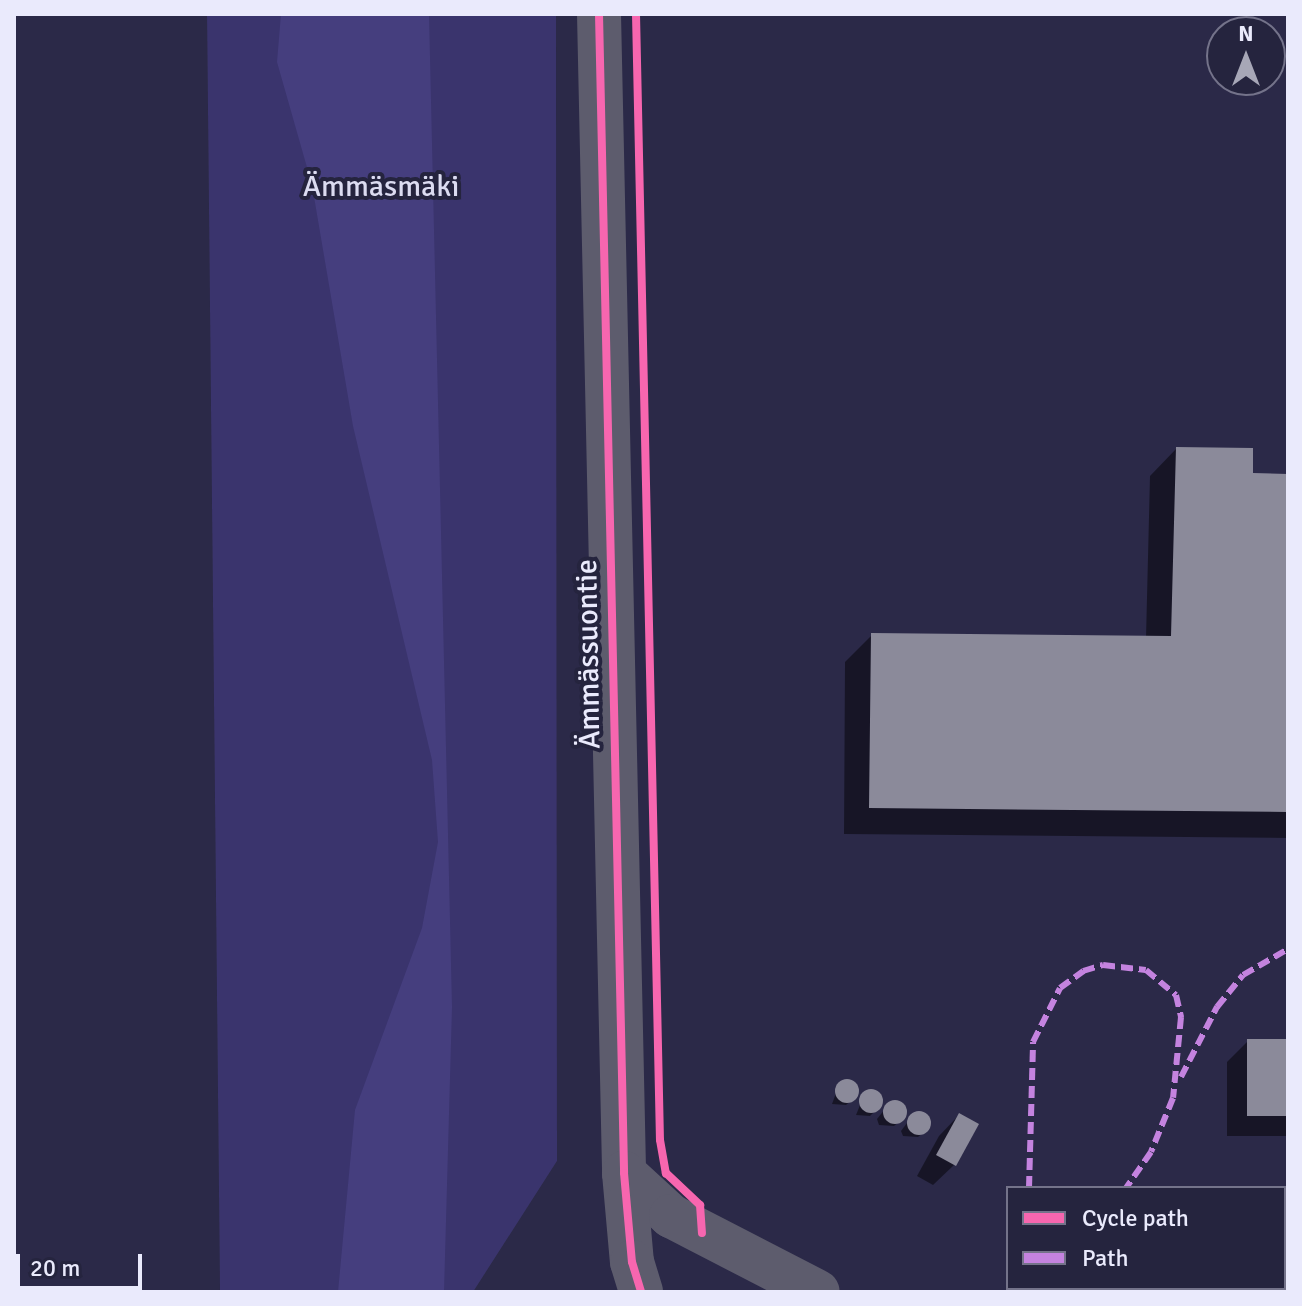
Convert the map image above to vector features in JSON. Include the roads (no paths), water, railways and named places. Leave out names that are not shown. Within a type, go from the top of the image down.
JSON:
[{"type":"street","name":"Ämmässuontie","points":[[599,14],[624,1173],[632,1282]]},
{"type":"street","points":[[624,1173],[671,1216],[818,1292]]},
{"type":"park label","name":"Ämmäsmäki","points":[[381,187]]}]
